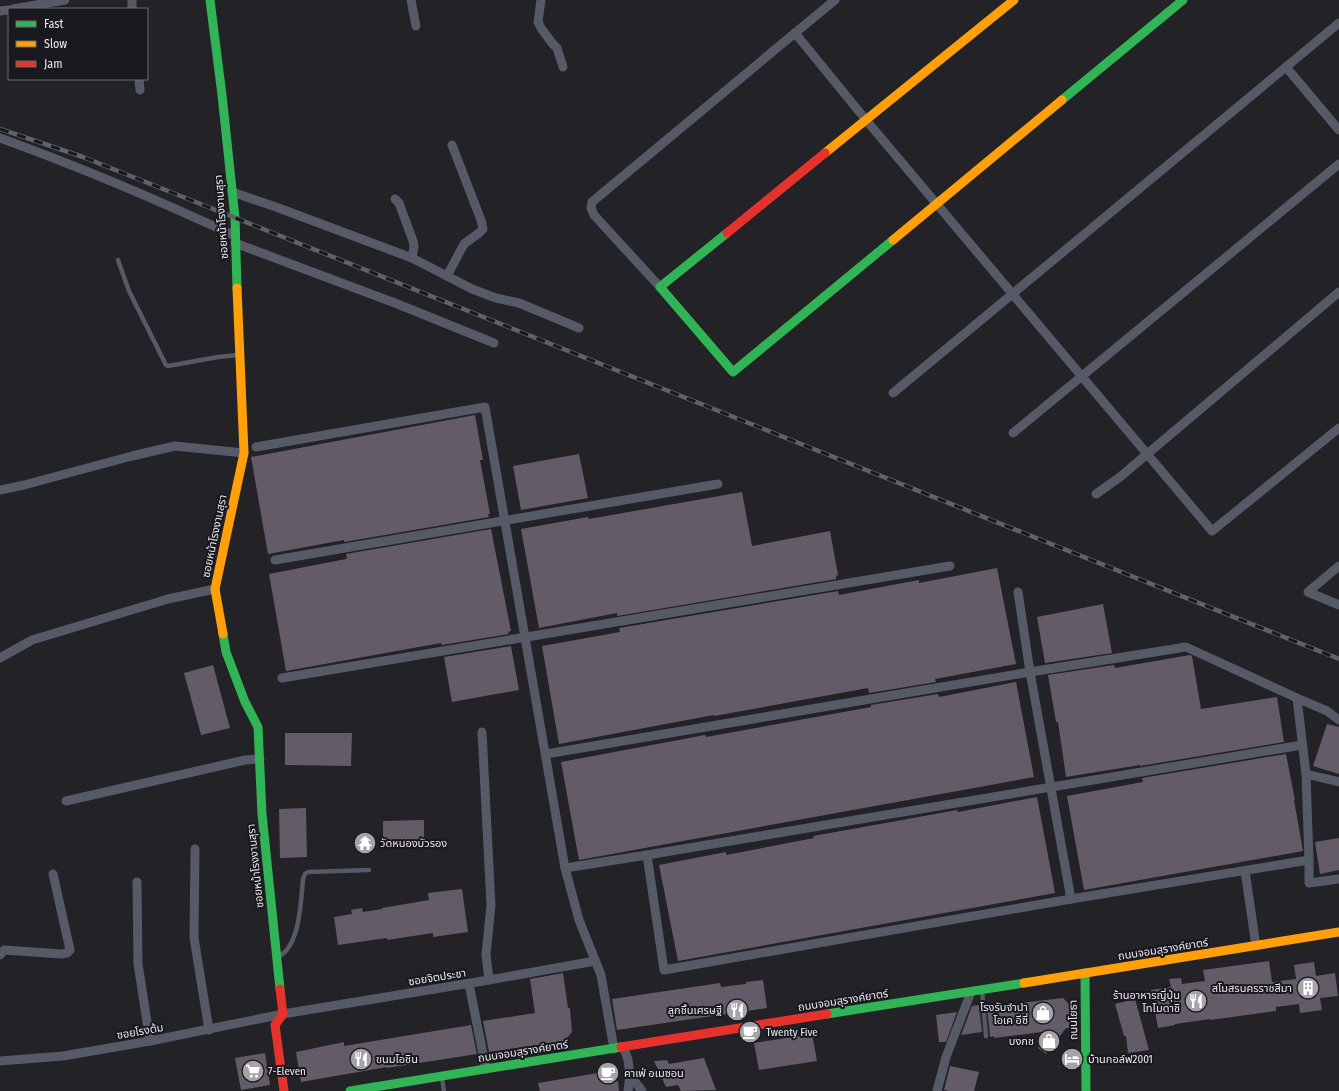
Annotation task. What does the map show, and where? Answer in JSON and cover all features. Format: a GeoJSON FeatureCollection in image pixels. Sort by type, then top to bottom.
{"type":"FeatureCollection","features":[{"type":"Feature","properties":{"kind":"street"},"geometry":{"type":"LineString","coordinates":[[19,8],[65,0]]}},
{"type":"Feature","properties":{"kind":"street","name":"ซอยหน้าโรงงานสุรา"},"geometry":{"type":"LineString","coordinates":[[210,0],[235,218],[244,453],[215,589],[226,652],[245,702],[258,727],[262,814],[283,1014],[275,1025],[284,1091]]}},
{"type":"Feature","properties":{"kind":"street"},"geometry":{"type":"LineString","coordinates":[[411,0],[416,26]]}},
{"type":"Feature","properties":{"kind":"street"},"geometry":{"type":"LineString","coordinates":[[542,0],[538,22],[557,48],[563,67]]}},
{"type":"Feature","properties":{"kind":"street"},"geometry":{"type":"LineString","coordinates":[[834,0],[592,202],[594,215],[660,287],[733,372],[1183,0]]}},
{"type":"Feature","properties":{"kind":"street"},"geometry":{"type":"LineString","coordinates":[[660,287],[1014,0]]}},
{"type":"Feature","properties":{"kind":"street"},"geometry":{"type":"LineString","coordinates":[[893,393],[1339,23]]}},
{"type":"Feature","properties":{"kind":"street"},"geometry":{"type":"LineString","coordinates":[[795,33],[866,120],[1212,531],[1339,428]]}},
{"type":"Feature","properties":{"kind":"street"},"geometry":{"type":"LineString","coordinates":[[1286,68],[1339,130]]}},
{"type":"Feature","properties":{"kind":"street"},"geometry":{"type":"LineString","coordinates":[[139,80],[140,90]]}},
{"type":"Feature","properties":{"kind":"street"},"geometry":{"type":"LineString","coordinates":[[0,138],[61,160],[123,186],[235,239],[494,343]]}},
{"type":"Feature","properties":{"kind":"street"},"geometry":{"type":"LineString","coordinates":[[448,276],[464,244],[480,233],[483,229],[481,220],[452,145]]}},
{"type":"Feature","properties":{"kind":"street"},"geometry":{"type":"LineString","coordinates":[[1013,433],[1226,259],[1339,164]]}},
{"type":"Feature","properties":{"kind":"street"},"geometry":{"type":"LineString","coordinates":[[232,192],[412,258],[472,289],[490,296],[519,303],[579,328]]}},
{"type":"Feature","properties":{"kind":"street"},"geometry":{"type":"LineString","coordinates":[[395,199],[399,203],[413,241],[414,247],[412,258]]}},
{"type":"Feature","properties":{"kind":"street"},"geometry":{"type":"LineString","coordinates":[[1096,494],[1120,477],[1339,292]]}},
{"type":"Feature","properties":{"kind":"street"},"geometry":{"type":"LineString","coordinates":[[256,447],[485,407],[565,868],[579,920],[601,975],[614,1049]]}},
{"type":"Feature","properties":{"kind":"street"},"geometry":{"type":"LineString","coordinates":[[0,490],[175,446],[244,453]]}},
{"type":"Feature","properties":{"kind":"street"},"geometry":{"type":"LineString","coordinates":[[274,560],[504,522],[718,484]]}},
{"type":"Feature","properties":{"kind":"street"},"geometry":{"type":"LineString","coordinates":[[282,678],[950,566]]}},
{"type":"Feature","properties":{"kind":"street"},"geometry":{"type":"LineString","coordinates":[[1339,566],[1308,592],[1339,604]]}},
{"type":"Feature","properties":{"kind":"street"},"geometry":{"type":"LineString","coordinates":[[0,658],[32,640],[168,599],[215,589]]}},
{"type":"Feature","properties":{"kind":"street"},"geometry":{"type":"LineString","coordinates":[[1018,592],[1030,672],[1071,899]]}},
{"type":"Feature","properties":{"kind":"street"},"geometry":{"type":"LineString","coordinates":[[546,754],[1186,647],[1327,711],[1339,720]]}},
{"type":"Feature","properties":{"kind":"street"},"geometry":{"type":"LineString","coordinates":[[1297,698],[1306,774],[1309,883],[1339,879]]}},
{"type":"Feature","properties":{"kind":"street"},"geometry":{"type":"LineString","coordinates":[[482,732],[491,905],[486,956],[489,980]]}},
{"type":"Feature","properties":{"kind":"street"},"geometry":{"type":"LineString","coordinates":[[565,868],[1302,745]]}},
{"type":"Feature","properties":{"kind":"street"},"geometry":{"type":"LineString","coordinates":[[66,801],[245,760],[260,759]]}},
{"type":"Feature","properties":{"kind":"street"},"geometry":{"type":"LineString","coordinates":[[1306,774],[1339,782]]}},
{"type":"Feature","properties":{"kind":"street"},"geometry":{"type":"LineString","coordinates":[[195,849],[194,938],[209,1030]]}},
{"type":"Feature","properties":{"kind":"street"},"geometry":{"type":"LineString","coordinates":[[647,855],[664,970],[1071,899],[1309,860]]}},
{"type":"Feature","properties":{"kind":"street"},"geometry":{"type":"LineString","coordinates":[[1245,871],[1256,946]]}},
{"type":"Feature","properties":{"kind":"street"},"geometry":{"type":"LineString","coordinates":[[0,955],[4,950],[62,954],[67,953],[70,950],[53,874]]}},
{"type":"Feature","properties":{"kind":"street"},"geometry":{"type":"LineString","coordinates":[[138,882],[138,964],[150,1041]]}},
{"type":"Feature","properties":{"kind":"street","name":"ถนนจอมสุรางค์ยาตร์"},"geometry":{"type":"LineString","coordinates":[[350,1091],[1339,932]]}},
{"type":"Feature","properties":{"kind":"street","name":"ซอยจิตประชา"},"geometry":{"type":"LineString","coordinates":[[283,1014],[469,984],[595,961]]}},
{"type":"Feature","properties":{"kind":"street","name":"ถนนโยธา"},"geometry":{"type":"LineString","coordinates":[[1085,973],[1086,1091]]}},
{"type":"Feature","properties":{"kind":"street"},"geometry":{"type":"LineString","coordinates":[[469,984],[486,1069]]}},
{"type":"Feature","properties":{"kind":"street"},"geometry":{"type":"LineString","coordinates":[[937,1091],[946,1057],[971,992]]}},
{"type":"Feature","properties":{"kind":"street","name":"ซอยโรงต้ม"},"geometry":{"type":"LineString","coordinates":[[0,1061],[63,1056],[209,1030],[283,1014]]}},
{"type":"Feature","properties":{"kind":"street"},"geometry":{"type":"LineString","coordinates":[[624,1048],[628,1060],[630,1075],[628,1091]]}},
{"type":"Feature","properties":{"kind":"street"},"geometry":{"type":"LineString","coordinates":[[630,1075],[642,1091]]}},
{"type":"Feature","properties":{"kind":"lane"},"geometry":{"type":"LineString","coordinates":[[118,260],[129,291],[166,365],[168,366],[218,357],[241,355]]}},
{"type":"Feature","properties":{"kind":"lane"},"geometry":{"type":"LineString","coordinates":[[276,957],[283,954],[289,948],[296,934],[305,874],[308,872],[369,870]]}},
{"type":"Feature","properties":{"kind":"lane"},"geometry":{"type":"LineString","coordinates":[[982,990],[986,1036]]}},
{"type":"Feature","properties":{"kind":"lane"},"geometry":{"type":"LineString","coordinates":[[442,1076],[444,1091]]}},
{"type":"Feature","properties":{"kind":"building"},"geometry":{"type":"Polygon","coordinates":[[[475,415],[483,460],[480,460],[490,514],[488,514],[489,517],[344,542],[344,540],[268,554],[251,457],[475,415]]]}},
{"type":"Feature","properties":{"kind":"building"},"geometry":{"type":"Polygon","coordinates":[[[579,454],[588,498],[521,510],[513,466],[579,454]]]}},
{"type":"Feature","properties":{"kind":"building"},"geometry":{"type":"Polygon","coordinates":[[[742,492],[752,546],[830,531],[838,575],[836,576],[836,579],[617,616],[617,613],[539,628],[521,529],[588,517],[589,519],[742,492]]]}},
{"type":"Feature","properties":{"kind":"building"},"geometry":{"type":"Polygon","coordinates":[[[491,529],[511,631],[508,632],[509,634],[442,645],[441,643],[286,671],[269,574],[347,559],[346,554],[491,529]]]}},
{"type":"Feature","properties":{"kind":"building"},"geometry":{"type":"Polygon","coordinates":[[[997,568],[1016,664],[935,679],[936,682],[869,693],[868,688],[559,744],[542,646],[620,632],[619,628],[838,591],[839,595],[919,580],[919,583],[997,568]]]}},
{"type":"Feature","properties":{"kind":"building"},"geometry":{"type":"Polygon","coordinates":[[[1103,604],[1112,653],[1045,663],[1037,617],[1103,604]]]}},
{"type":"Feature","properties":{"kind":"building"},"geometry":{"type":"Polygon","coordinates":[[[511,646],[519,690],[452,702],[444,657],[511,646]]]}},
{"type":"Feature","properties":{"kind":"building"},"geometry":{"type":"Polygon","coordinates":[[[1190,655],[1192,656],[1201,709],[1277,697],[1284,742],[1066,777],[1058,722],[1056,722],[1048,675],[1114,665],[1115,668],[1190,655]]]}},
{"type":"Feature","properties":{"kind":"building"},"geometry":{"type":"Polygon","coordinates":[[[213,665],[230,728],[201,735],[184,673],[213,665]]]}},
{"type":"Feature","properties":{"kind":"building"},"geometry":{"type":"Polygon","coordinates":[[[1016,682],[1034,777],[579,860],[561,762],[705,735],[706,737],[871,707],[871,705],[938,694],[939,697],[1016,682]]]}},
{"type":"Feature","properties":{"kind":"building"},"geometry":{"type":"Polygon","coordinates":[[[1327,724],[1339,727],[1339,774],[1313,766],[1327,724]]]}},
{"type":"Feature","properties":{"kind":"building"},"geometry":{"type":"Polygon","coordinates":[[[285,733],[352,733],[351,766],[285,765],[285,733]]]}},
{"type":"Feature","properties":{"kind":"building"},"geometry":{"type":"Polygon","coordinates":[[[1286,754],[1303,851],[1084,890],[1067,796],[1143,782],[1142,778],[1286,754]]]}},
{"type":"Feature","properties":{"kind":"building"},"geometry":{"type":"Polygon","coordinates":[[[1037,797],[1055,893],[678,961],[659,865],[726,852],[726,855],[814,838],[813,836],[957,810],[958,812],[1037,797]]]}},
{"type":"Feature","properties":{"kind":"building"},"geometry":{"type":"Polygon","coordinates":[[[306,808],[307,857],[280,858],[279,809],[306,808]]]}},
{"type":"Feature","properties":{"kind":"building"},"geometry":{"type":"Polygon","coordinates":[[[424,820],[424,840],[383,840],[383,821],[424,820]]]}},
{"type":"Feature","properties":{"kind":"building"},"geometry":{"type":"Polygon","coordinates":[[[1339,838],[1339,870],[1320,874],[1315,842],[1339,838]]]}},
{"type":"Feature","properties":{"kind":"building"},"geometry":{"type":"Polygon","coordinates":[[[462,889],[468,932],[433,937],[433,933],[338,945],[334,917],[352,914],[351,910],[362,908],[363,912],[429,900],[428,893],[462,889]]]}},
{"type":"Feature","properties":{"kind":"building"},"geometry":{"type":"Polygon","coordinates":[[[1269,961],[1272,982],[1296,979],[1294,965],[1314,962],[1316,976],[1335,973],[1338,996],[1320,998],[1322,1010],[1300,1013],[1299,1004],[1276,1007],[1276,1011],[1175,1024],[1158,1028],[1151,990],[1171,987],[1169,979],[1181,978],[1182,984],[1205,981],[1203,970],[1269,961]]]}},
{"type":"Feature","properties":{"kind":"building"},"geometry":{"type":"Polygon","coordinates":[[[563,973],[568,1008],[570,1008],[572,1032],[564,1041],[489,1052],[483,1021],[535,1013],[530,979],[563,973]]]}},
{"type":"Feature","properties":{"kind":"building"},"geometry":{"type":"Polygon","coordinates":[[[763,980],[767,1008],[617,1030],[612,999],[720,983],[721,987],[763,980]]]}},
{"type":"Feature","properties":{"kind":"building"},"geometry":{"type":"Polygon","coordinates":[[[1063,998],[1070,1005],[1070,1028],[1066,1028],[1046,1054],[1038,1048],[1050,1031],[994,1038],[994,1036],[990,1037],[987,1007],[1063,998]]]}},
{"type":"Feature","properties":{"kind":"building"},"geometry":{"type":"Polygon","coordinates":[[[1135,999],[1149,1050],[1128,1053],[1126,1036],[1124,1036],[1115,1004],[1135,999]]]}},
{"type":"Feature","properties":{"kind":"building"},"geometry":{"type":"Polygon","coordinates":[[[979,1005],[982,1032],[961,1035],[972,1006],[979,1005]]]}},
{"type":"Feature","properties":{"kind":"building"},"geometry":{"type":"Polygon","coordinates":[[[957,1012],[946,1042],[939,1042],[936,1015],[957,1012]]]}},
{"type":"Feature","properties":{"kind":"building"},"geometry":{"type":"Polygon","coordinates":[[[471,1025],[477,1054],[387,1067],[301,1082],[296,1052],[344,1042],[344,1046],[471,1025]]]}},
{"type":"Feature","properties":{"kind":"building"},"geometry":{"type":"Polygon","coordinates":[[[812,1034],[817,1061],[759,1070],[754,1043],[812,1034]]]}},
{"type":"Feature","properties":{"kind":"building","name":"7-Eleven"},"geometry":{"type":"Polygon","coordinates":[[[265,1053],[270,1085],[241,1090],[235,1058],[265,1053]]]}},
{"type":"Feature","properties":{"kind":"building"},"geometry":{"type":"Polygon","coordinates":[[[704,1058],[716,1090],[681,1091],[678,1085],[666,1087],[654,1061],[667,1060],[669,1064],[704,1058]]]}},
{"type":"Feature","properties":{"kind":"building"},"geometry":{"type":"Polygon","coordinates":[[[950,1066],[979,1072],[974,1091],[944,1090],[950,1066]]]}},
{"type":"Feature","properties":{"kind":"building"},"geometry":{"type":"Polygon","coordinates":[[[604,1072],[605,1082],[618,1081],[619,1091],[540,1091],[538,1083],[604,1072]]]}},
{"type":"Feature","properties":{"kind":"railway"},"geometry":{"type":"LineString","coordinates":[[0,129],[83,157],[1339,659]]}},
{"type":"Feature","properties":{"kind":"traffic: fast"},"geometry":{"type":"LineString","coordinates":[[210,0],[235,218],[237,288]]}},
{"type":"Feature","properties":{"kind":"traffic: fast"},"geometry":{"type":"LineString","coordinates":[[1062,100],[1183,0]]}},
{"type":"Feature","properties":{"kind":"traffic: fast"},"geometry":{"type":"LineString","coordinates":[[727,233],[660,287],[733,372],[893,240]]}},
{"type":"Feature","properties":{"kind":"traffic: fast"},"geometry":{"type":"LineString","coordinates":[[223,634],[226,652],[245,702],[258,727],[262,814],[280,989]]}},
{"type":"Feature","properties":{"kind":"traffic: fast"},"geometry":{"type":"LineString","coordinates":[[1085,973],[1086,1091]]}},
{"type":"Feature","properties":{"kind":"traffic: fast"},"geometry":{"type":"LineString","coordinates":[[827,1014],[1024,983]]}},
{"type":"Feature","properties":{"kind":"traffic: fast"},"geometry":{"type":"LineString","coordinates":[[350,1091],[621,1047]]}},
{"type":"Feature","properties":{"kind":"traffic: slow"},"geometry":{"type":"LineString","coordinates":[[825,153],[1014,0]]}},
{"type":"Feature","properties":{"kind":"traffic: slow"},"geometry":{"type":"LineString","coordinates":[[893,240],[1062,100]]}},
{"type":"Feature","properties":{"kind":"traffic: slow"},"geometry":{"type":"LineString","coordinates":[[223,634],[215,589],[244,453],[237,288]]}},
{"type":"Feature","properties":{"kind":"traffic: slow"},"geometry":{"type":"LineString","coordinates":[[1024,983],[1339,932]]}},
{"type":"Feature","properties":{"kind":"traffic: jam"},"geometry":{"type":"LineString","coordinates":[[727,233],[825,153]]}},
{"type":"Feature","properties":{"kind":"traffic: jam"},"geometry":{"type":"LineString","coordinates":[[280,989],[283,1014],[275,1025],[284,1091]]}},
{"type":"Feature","properties":{"kind":"traffic: jam"},"geometry":{"type":"LineString","coordinates":[[621,1047],[827,1014]]}},
{"type":"Feature","properties":{"kind":"place","name":"วัดหนองบัวรอง"},"geometry":{"type":"Point","coordinates":[365,843]}},
{"type":"Feature","properties":{"kind":"place","name":"สโมสรนครราชสีมา"},"geometry":{"type":"Point","coordinates":[1308,988]}},
{"type":"Feature","properties":{"kind":"place","name":"ร้านอาหารญี่ปุ่น โทโมดาชิ"},"geometry":{"type":"Point","coordinates":[1196,1001]}},
{"type":"Feature","properties":{"kind":"place","name":"ลูกชิ้นเศรษฐี"},"geometry":{"type":"Point","coordinates":[737,1010]}},
{"type":"Feature","properties":{"kind":"place","name":"โรงรับจำนำ โอเค อีซี่"},"geometry":{"type":"Point","coordinates":[1043,1013]}},
{"type":"Feature","properties":{"kind":"place","name":"Twenty Five"},"geometry":{"type":"Point","coordinates":[750,1032]}},
{"type":"Feature","properties":{"kind":"place","name":"บงกช"},"geometry":{"type":"Point","coordinates":[1049,1041]}},
{"type":"Feature","properties":{"kind":"place","name":"ขนมโอชิน"},"geometry":{"type":"Point","coordinates":[361,1059]}},
{"type":"Feature","properties":{"kind":"place","name":"บ้านกอล์ฟ2001"},"geometry":{"type":"Point","coordinates":[1072,1059]}},
{"type":"Feature","properties":{"kind":"place","name":"7-Eleven"},"geometry":{"type":"Point","coordinates":[253,1071]}},
{"type":"Feature","properties":{"kind":"place","name":"คาเฟ่ อเมซอน"},"geometry":{"type":"Point","coordinates":[608,1073]}}]}
